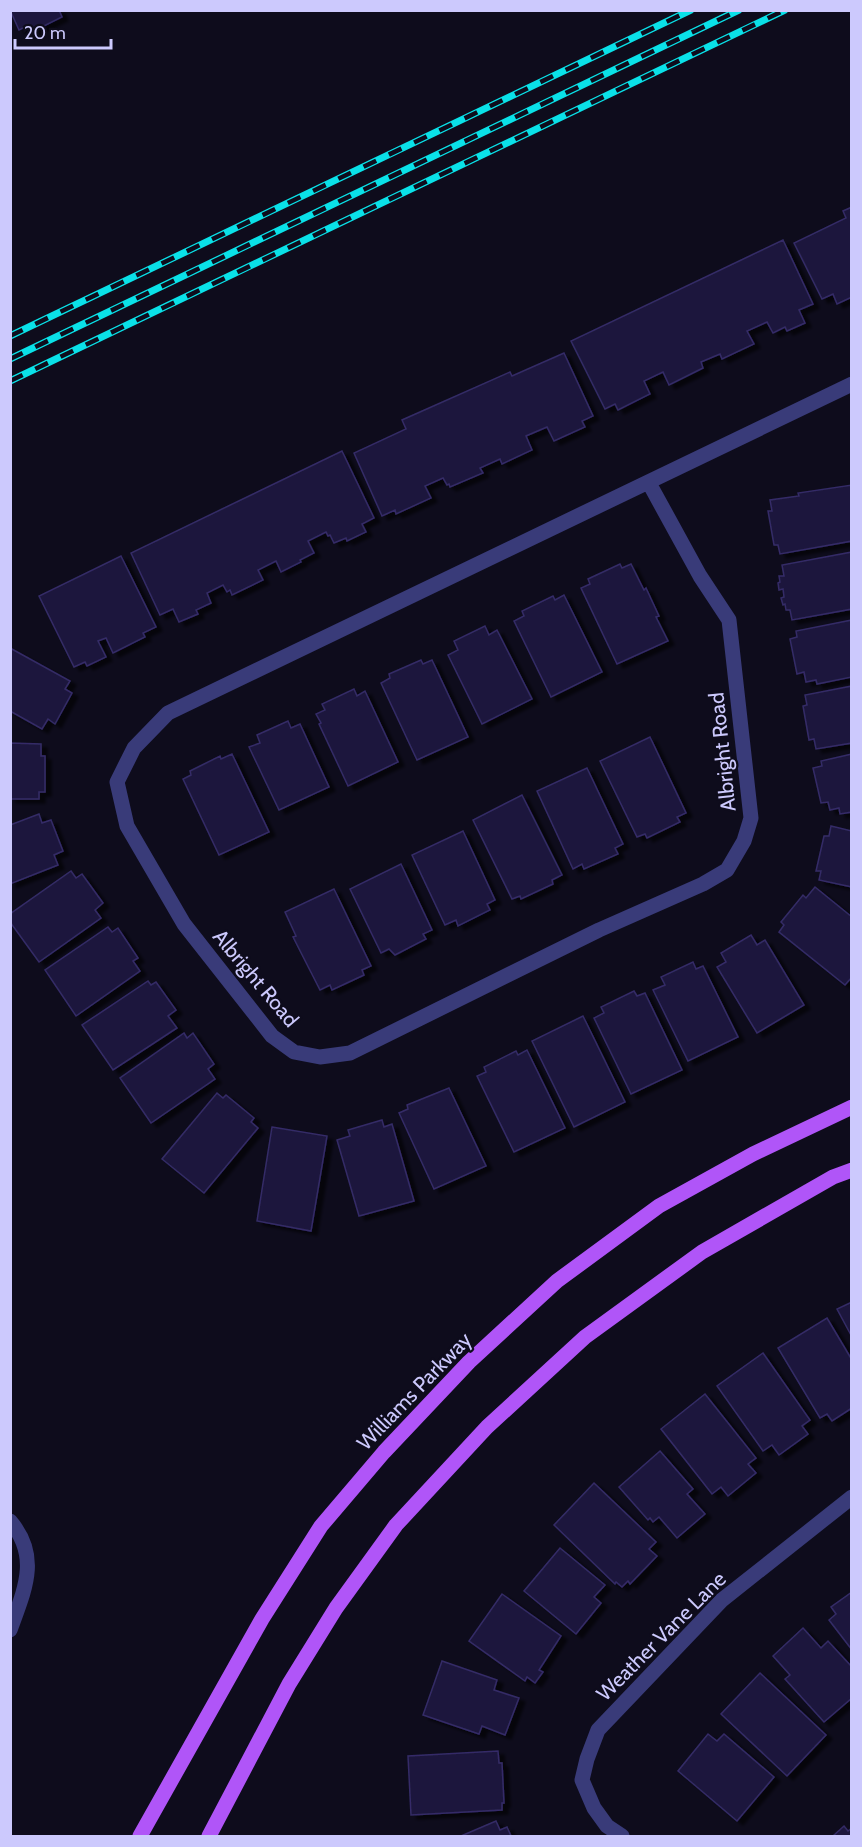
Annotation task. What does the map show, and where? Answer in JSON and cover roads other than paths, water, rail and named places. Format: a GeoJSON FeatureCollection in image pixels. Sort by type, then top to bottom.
{"type":"FeatureCollection","features":[{"type":"Feature","properties":{"kind":"main road","name":"Williams Parkway"},"geometry":{"type":"LineString","coordinates":[[140,1836],[262,1619],[321,1526],[384,1452],[469,1362],[557,1281],[659,1206],[753,1154],[852,1107]]}},
{"type":"Feature","properties":{"kind":"main road"},"geometry":{"type":"LineString","coordinates":[[209,1836],[289,1684],[336,1608],[396,1526],[487,1427],[585,1337],[702,1252],[833,1177],[852,1170]]}},
{"type":"Feature","properties":{"kind":"street","name":"Albright Road"},"geometry":{"type":"LineString","coordinates":[[649,483],[700,576],[729,620],[751,818],[744,841],[727,870],[703,884],[599,930],[350,1053],[320,1057],[294,1052],[272,1036],[184,924],[127,826],[117,782],[134,748],[168,713],[852,384]]}},
{"type":"Feature","properties":{"kind":"street","name":"Weather Vane Lane"},"geometry":{"type":"LineString","coordinates":[[622,1836],[607,1826],[594,1808],[582,1780],[598,1730],[722,1600],[852,1497]]}},
{"type":"Feature","properties":{"kind":"street"},"geometry":{"type":"LineString","coordinates":[[10,1521],[25,1544],[28,1566],[24,1591],[10,1630]]}},
{"type":"Feature","properties":{"kind":"railway"},"geometry":{"type":"LineString","coordinates":[[10,336],[691,10]]}},
{"type":"Feature","properties":{"kind":"railway"},"geometry":{"type":"LineString","coordinates":[[10,359],[739,10]]}},
{"type":"Feature","properties":{"kind":"railway"},"geometry":{"type":"LineString","coordinates":[[10,381],[785,10]]}}]}
